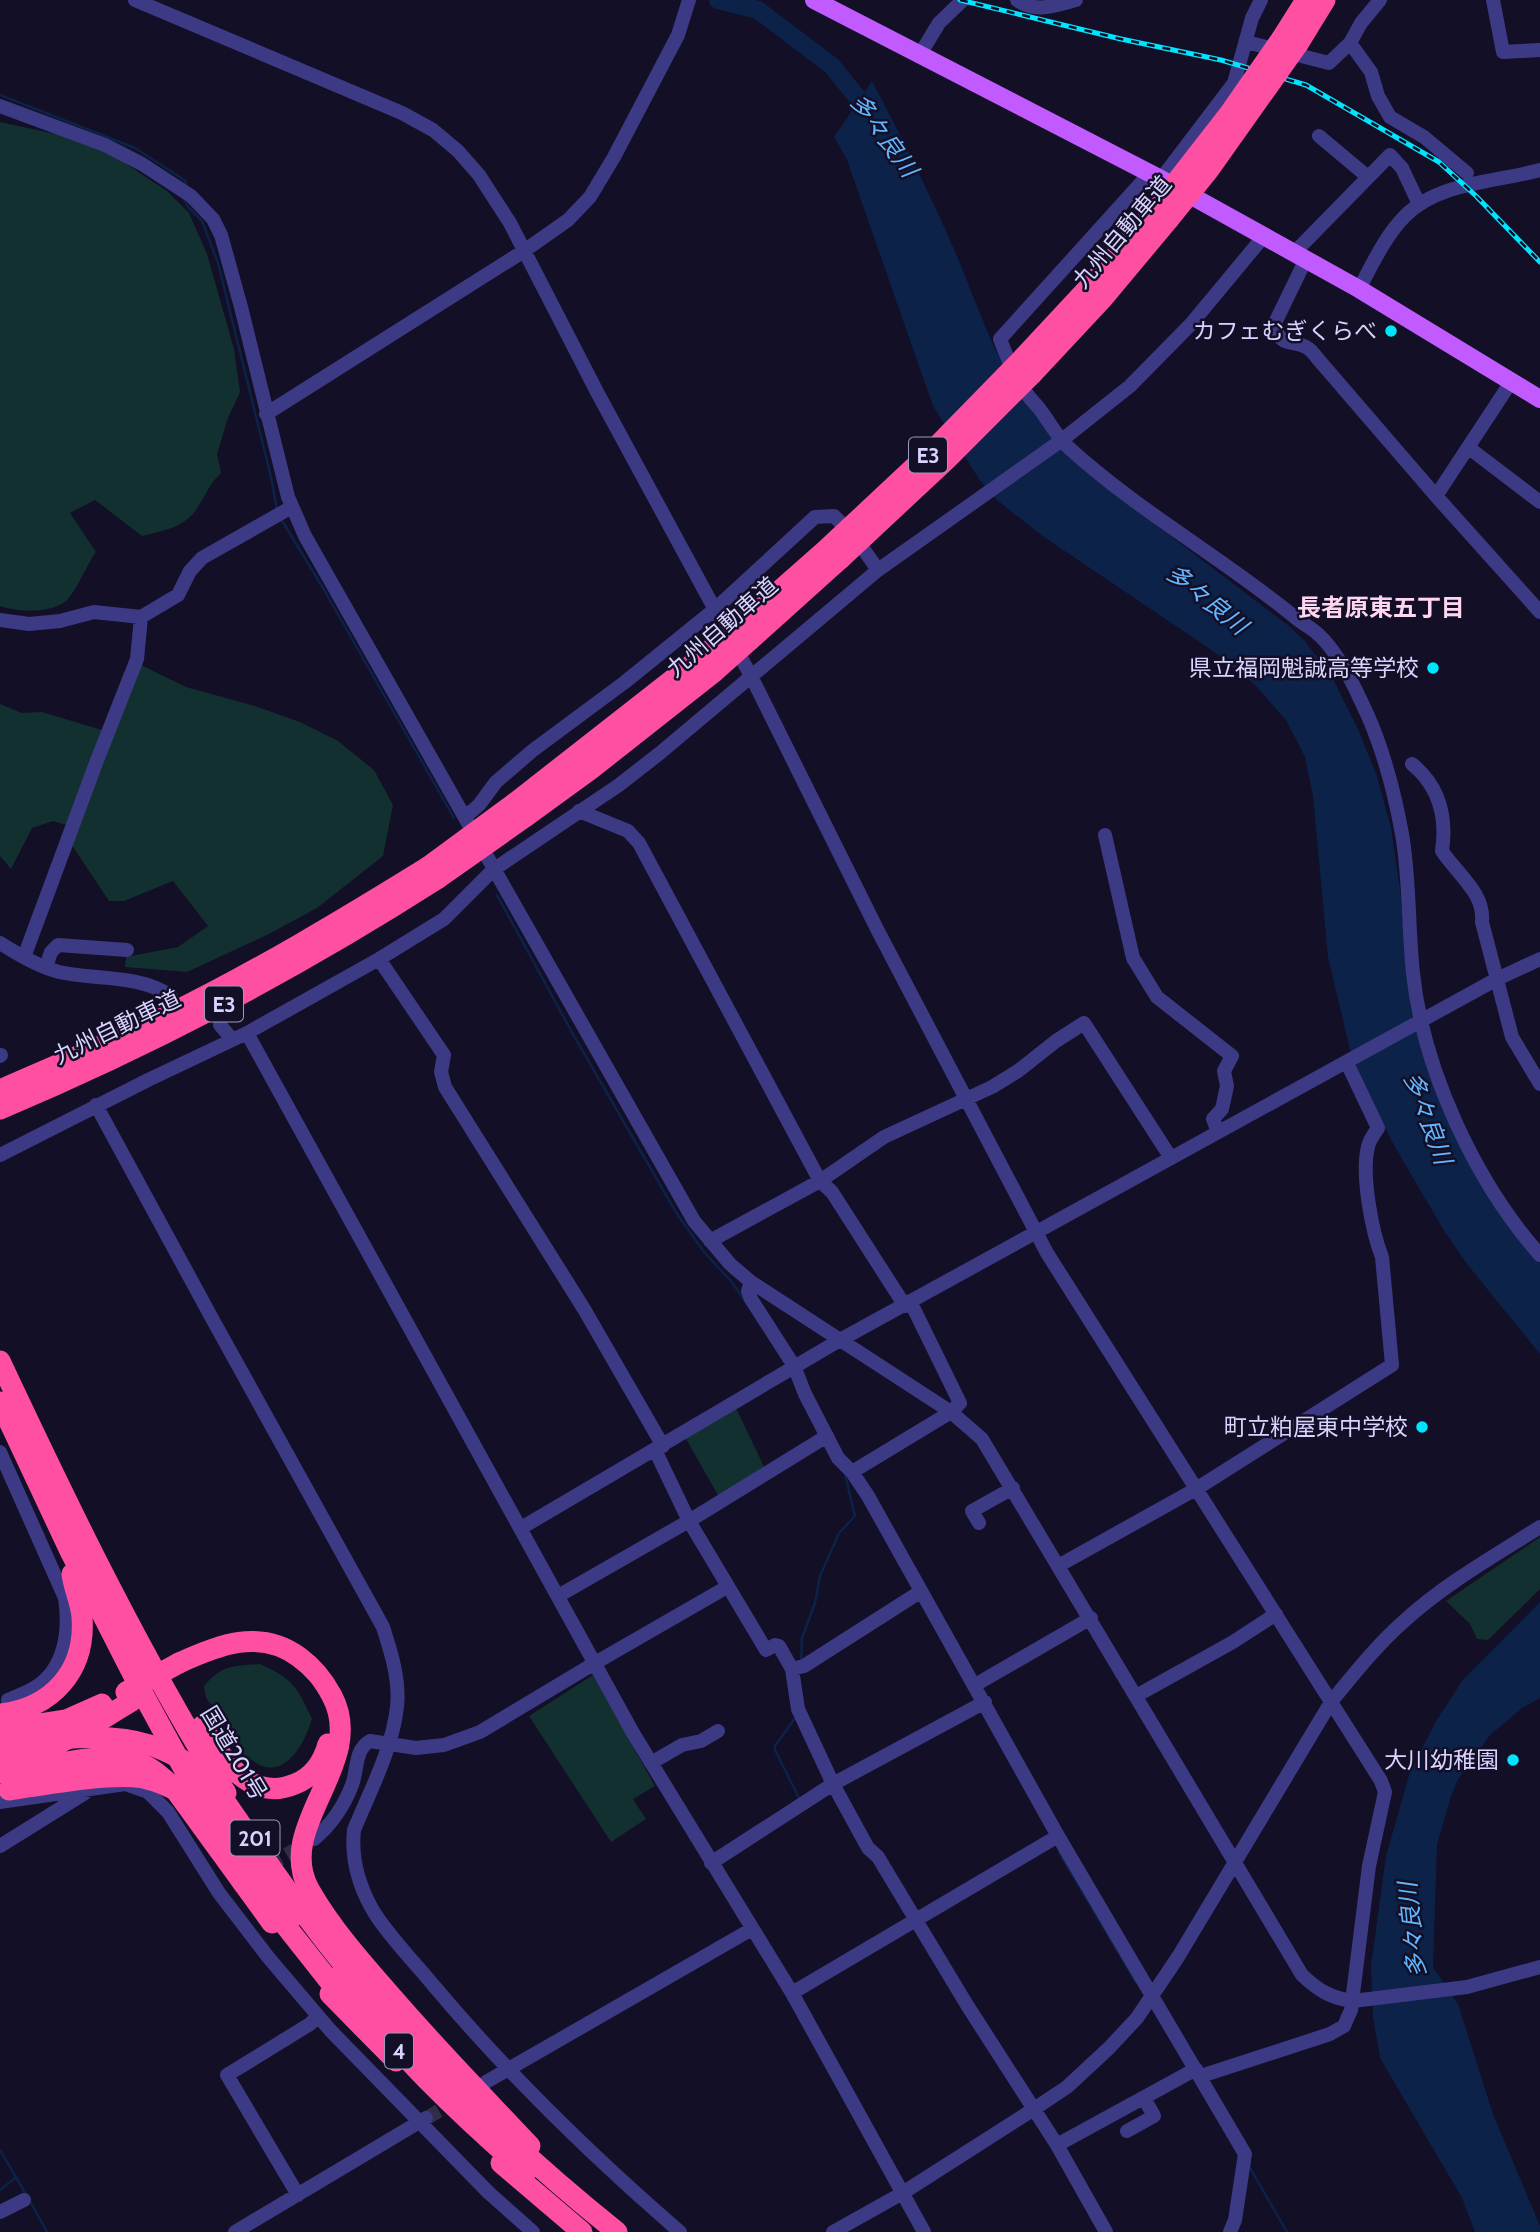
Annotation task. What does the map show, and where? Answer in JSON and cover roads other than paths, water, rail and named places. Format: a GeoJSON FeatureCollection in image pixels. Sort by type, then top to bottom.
{"type":"FeatureCollection","features":[{"type":"Feature","properties":{"kind":"highway","name":"九州自動車道"},"geometry":{"type":"LineString","coordinates":[[1290,41],[1306,0]]}},
{"type":"Feature","properties":{"kind":"highway","name":"九州自動車道"},"geometry":{"type":"LineString","coordinates":[[0,1111],[176,1029],[373,920],[709,664],[835,553],[937,446],[1028,366],[1091,285],[1163,213],[1215,132],[1325,0]]}},
{"type":"Feature","properties":{"kind":"highway","name":"九州自動車道"},"geometry":{"type":"LineString","coordinates":[[0,1090],[206,995],[432,873]]}},
{"type":"Feature","properties":{"kind":"highway","name":"国道201号"},"geometry":{"type":"LineString","coordinates":[[0,1361],[133,1631],[201,1752],[268,1857],[346,1962],[437,2063],[530,2155],[622,2232]]}},
{"type":"Feature","properties":{"kind":"highway","name":"201"},"geometry":{"type":"LineString","coordinates":[[0,1402],[70,1551],[143,1694],[215,1826],[279,1919],[333,1988],[410,2075],[464,2130],[582,2232]]}},
{"type":"Feature","properties":{"kind":"highway"},"geometry":{"type":"LineString","coordinates":[[78,1524],[115,1579],[213,1745],[232,1770],[247,1782],[267,1789],[284,1789],[303,1781],[324,1759],[330,1740],[329,1719],[322,1698],[311,1679],[294,1666],[275,1656],[254,1652],[235,1653],[181,1668]]}},
{"type":"Feature","properties":{"kind":"highway"},"geometry":{"type":"LineString","coordinates":[[4,1710],[18,1712],[41,1702],[58,1689],[73,1669],[81,1645],[82,1615],[73,1581],[70,1551]]}},
{"type":"Feature","properties":{"kind":"highway"},"geometry":{"type":"LineString","coordinates":[[1,1745],[28,1754],[51,1746],[129,1696],[230,1642],[250,1640],[291,1651],[321,1676],[335,1703],[340,1722],[339,1750],[305,1830],[302,1864],[307,1886],[370,1972],[531,2148],[530,2155]]}},
{"type":"Feature","properties":{"kind":"highway"},"geometry":{"type":"LineString","coordinates":[[1,1745],[129,1696]]}},
{"type":"Feature","properties":{"kind":"highway"},"geometry":{"type":"LineString","coordinates":[[1,1745],[97,1737],[120,1738],[158,1747],[180,1757],[213,1784],[242,1839],[356,1979],[431,2062],[551,2178],[617,2232]]}},
{"type":"Feature","properties":{"kind":"highway"},"geometry":{"type":"LineString","coordinates":[[2,1789],[107,1757],[134,1761],[157,1772],[174,1788],[253,1899],[321,1986],[410,2075]]}},
{"type":"Feature","properties":{"kind":"highway"},"geometry":{"type":"LineString","coordinates":[[2,1789],[118,1777],[144,1778],[169,1787],[196,1802],[242,1839]]}},
{"type":"Feature","properties":{"kind":"highway","name":"4"},"geometry":{"type":"LineString","coordinates":[[242,1839],[275,1898],[383,2034],[457,2112],[596,2232]]}},
{"type":"Feature","properties":{"kind":"main road"},"geometry":{"type":"LineString","coordinates":[[814,0],[1155,176],[1359,289],[1540,399]]}},
{"type":"Feature","properties":{"kind":"street"},"geometry":{"type":"LineString","coordinates":[[135,0],[402,113],[433,130],[458,151],[479,175],[510,223],[752,678],[878,931],[1036,1232],[1381,1781],[1385,1792],[1360,1921],[1357,2000],[1344,2026],[1339,2030],[1199,2072],[1057,2145]]}},
{"type":"Feature","properties":{"kind":"street"},"geometry":{"type":"LineString","coordinates":[[266,414],[524,251],[568,220],[590,197],[621,145],[678,35],[689,0]]}},
{"type":"Feature","properties":{"kind":"street"},"geometry":{"type":"LineString","coordinates":[[919,56],[939,23],[963,0]]}},
{"type":"Feature","properties":{"kind":"street"},"geometry":{"type":"LineString","coordinates":[[1017,0],[1040,8],[1076,0]]}},
{"type":"Feature","properties":{"kind":"street"},"geometry":{"type":"LineString","coordinates":[[1261,0],[1252,18],[1234,83],[1155,176],[1114,214],[1000,339],[1008,361],[1027,394],[1060,441],[1130,496],[1274,598],[1320,635],[1336,658],[1361,701],[1381,753],[1402,835],[1413,974],[1420,1021],[1431,1061],[1457,1125],[1501,1203],[1540,1255]]}},
{"type":"Feature","properties":{"kind":"street"},"geometry":{"type":"LineString","coordinates":[[1246,42],[1329,63],[1350,43],[1361,23],[1380,0]]}},
{"type":"Feature","properties":{"kind":"street"},"geometry":{"type":"LineString","coordinates":[[1493,0],[1503,52],[1540,50]]}},
{"type":"Feature","properties":{"kind":"street"},"geometry":{"type":"LineString","coordinates":[[1350,43],[1371,72],[1378,96],[1390,117],[1424,137],[1467,173]]}},
{"type":"Feature","properties":{"kind":"street"},"geometry":{"type":"LineString","coordinates":[[0,106],[105,145],[142,164],[201,205],[213,219],[221,235],[241,307],[266,414],[292,507],[319,562],[466,816],[493,870],[688,1212],[730,1264],[751,1282],[951,1412],[982,1439],[1302,1975],[1321,1992],[1336,1999],[1357,2000],[1467,1987],[1540,1967]]}},
{"type":"Feature","properties":{"kind":"street"},"geometry":{"type":"LineString","coordinates":[[1319,136],[1368,177]]}},
{"type":"Feature","properties":{"kind":"street"},"geometry":{"type":"LineString","coordinates":[[1419,204],[1402,168],[1390,155],[1300,256],[1274,325],[1277,334],[1287,344],[1307,347],[1540,612]]}},
{"type":"Feature","properties":{"kind":"street"},"geometry":{"type":"LineString","coordinates":[[1359,289],[1389,236],[1419,204],[1484,181],[1540,170]]}},
{"type":"Feature","properties":{"kind":"street"},"geometry":{"type":"LineString","coordinates":[[0,1155],[96,1105],[247,1033],[444,919],[493,870],[618,785],[752,678],[878,570],[1060,441],[1130,386],[1163,354],[1223,287],[1264,236]]}},
{"type":"Feature","properties":{"kind":"street"},"geometry":{"type":"LineString","coordinates":[[1436,496],[1511,382]]}},
{"type":"Feature","properties":{"kind":"street"},"geometry":{"type":"LineString","coordinates":[[1469,448],[1540,502]]}},
{"type":"Feature","properties":{"kind":"street"},"geometry":{"type":"LineString","coordinates":[[0,620],[29,624],[60,621],[94,612],[141,617],[178,595],[190,571],[202,558],[292,507]]}},
{"type":"Feature","properties":{"kind":"street"},"geometry":{"type":"LineString","coordinates":[[466,816],[479,805],[496,782],[532,751],[625,682],[714,610],[815,517],[834,516],[855,537],[878,570]]}},
{"type":"Feature","properties":{"kind":"street"},"geometry":{"type":"LineString","coordinates":[[24,957],[137,659],[141,617]]}},
{"type":"Feature","properties":{"kind":"street"},"geometry":{"type":"LineString","coordinates":[[1412,764],[1426,775],[1439,802],[1444,819],[1442,852],[1479,898],[1483,911],[1482,922],[1512,1037],[1540,1084]]}},
{"type":"Feature","properties":{"kind":"street"},"geometry":{"type":"LineString","coordinates":[[579,810],[628,831],[639,843],[820,1181],[832,1192],[908,1303],[960,1403],[951,1412],[852,1472]]}},
{"type":"Feature","properties":{"kind":"street"},"geometry":{"type":"LineString","coordinates":[[1105,835],[1133,958],[1157,997],[1231,1056],[1224,1071],[1227,1086],[1222,1109],[1213,1119],[1218,1132]]}},
{"type":"Feature","properties":{"kind":"street"},"geometry":{"type":"LineString","coordinates":[[1,945],[57,972],[121,980],[163,991],[171,996]]}},
{"type":"Feature","properties":{"kind":"street"},"geometry":{"type":"LineString","coordinates":[[46,967],[51,952],[58,946],[127,950]]}},
{"type":"Feature","properties":{"kind":"street"},"geometry":{"type":"LineString","coordinates":[[379,959],[444,1055],[441,1072],[445,1087],[584,1309],[659,1448],[688,1521],[766,1650],[775,1645],[779,1646],[792,1669],[798,1709],[833,1784],[868,1848],[878,1857],[917,1919],[967,2005],[1057,2145],[1106,2232]]}},
{"type":"Feature","properties":{"kind":"street"},"geometry":{"type":"LineString","coordinates":[[521,1528],[840,1340],[1497,979],[1540,959]]}},
{"type":"Feature","properties":{"kind":"street"},"geometry":{"type":"LineString","coordinates":[[710,1241],[820,1181],[884,1137],[992,1087],[1084,1023],[1171,1158]]}},
{"type":"Feature","properties":{"kind":"street"},"geometry":{"type":"LineString","coordinates":[[220,1025],[232,1039]]}},
{"type":"Feature","properties":{"kind":"street"},"geometry":{"type":"LineString","coordinates":[[247,1033],[650,1763],[792,1993],[924,2232]]}},
{"type":"Feature","properties":{"kind":"street"},"geometry":{"type":"LineString","coordinates":[[1059,1566],[1196,1489],[1392,1365],[1382,1257],[1371,1212],[1366,1164],[1368,1146],[1378,1128],[1347,1063]]}},
{"type":"Feature","properties":{"kind":"street"},"geometry":{"type":"LineString","coordinates":[[96,1105],[383,1627],[395,1666],[398,1705],[389,1745],[354,1830],[352,1845],[360,1884],[372,1910],[441,1994],[509,2070],[629,2188],[680,2232]]}},
{"type":"Feature","properties":{"kind":"street"},"geometry":{"type":"LineString","coordinates":[[751,1282],[748,1291],[751,1299],[794,1366],[838,1458],[852,1472],[985,1702],[1058,1836],[1245,2154],[1230,2232]]}},
{"type":"Feature","properties":{"kind":"street"},"geometry":{"type":"LineString","coordinates":[[558,1596],[827,1436]]}},
{"type":"Feature","properties":{"kind":"street"},"geometry":{"type":"LineString","coordinates":[[0,1452],[65,1598],[68,1618],[66,1640],[57,1664],[35,1688],[8,1700],[4,1710]]}},
{"type":"Feature","properties":{"kind":"street"},"geometry":{"type":"LineString","coordinates":[[979,1523],[972,1511],[1013,1488]]}},
{"type":"Feature","properties":{"kind":"street"},"geometry":{"type":"LineString","coordinates":[[833,2232],[901,2194],[1067,2087],[1090,2068],[1137,2018],[1153,1996],[1331,1702],[1372,1652],[1417,1609],[1540,1527]]}},
{"type":"Feature","properties":{"kind":"street"},"geometry":{"type":"LineString","coordinates":[[314,1839],[329,1827],[352,1785],[360,1751],[365,1744],[370,1741],[416,1748],[444,1745],[480,1732],[595,1662],[727,1587]]}},
{"type":"Feature","properties":{"kind":"street"},"geometry":{"type":"LineString","coordinates":[[792,1669],[804,1667],[920,1592]]}},
{"type":"Feature","properties":{"kind":"street"},"geometry":{"type":"LineString","coordinates":[[1136,1696],[1233,1642],[1276,1614]]}},
{"type":"Feature","properties":{"kind":"street"},"geometry":{"type":"LineString","coordinates":[[975,1685],[1091,1619]]}},
{"type":"Feature","properties":{"kind":"street"},"geometry":{"type":"LineString","coordinates":[[711,1863],[833,1784],[985,1702]]}},
{"type":"Feature","properties":{"kind":"street"},"geometry":{"type":"LineString","coordinates":[[650,1763],[682,1745],[701,1741],[718,1731]]}},
{"type":"Feature","properties":{"kind":"street"},"geometry":{"type":"LineString","coordinates":[[29,1778],[35,1798]]}},
{"type":"Feature","properties":{"kind":"street"},"geometry":{"type":"LineString","coordinates":[[2,1789],[35,1798],[125,1784],[149,1791],[168,1812],[225,1890],[268,1957],[318,2016],[423,2120],[488,2192],[533,2232]]}},
{"type":"Feature","properties":{"kind":"street"},"geometry":{"type":"LineString","coordinates":[[0,1846],[93,1788]]}},
{"type":"Feature","properties":{"kind":"street"},"geometry":{"type":"LineString","coordinates":[[792,1993],[1058,1836]]}},
{"type":"Feature","properties":{"kind":"street"},"geometry":{"type":"LineString","coordinates":[[486,2082],[752,1929]]}},
{"type":"Feature","properties":{"kind":"street"},"geometry":{"type":"LineString","coordinates":[[298,2195],[227,2075],[310,2024],[318,2016]]}},
{"type":"Feature","properties":{"kind":"street"},"geometry":{"type":"LineString","coordinates":[[1127,2131],[1153,2116],[1144,2098]]}},
{"type":"Feature","properties":{"kind":"street"},"geometry":{"type":"LineString","coordinates":[[235,2232],[423,2120]]}},
{"type":"Feature","properties":{"kind":"street"},"geometry":{"type":"LineString","coordinates":[[0,2212],[24,2200]]}},
{"type":"Feature","properties":{"kind":"water"},"geometry":{"type":"Polygon","coordinates":[[[872,81],[935,206],[999,357],[1038,417],[1085,471],[1289,626],[1305,641],[1333,679],[1358,729],[1377,776],[1391,828],[1400,889],[1411,1009],[1434,1085],[1540,1260],[1540,1354],[1467,1264],[1445,1232],[1396,1149],[1364,1086],[1350,1050],[1328,957],[1313,796],[1305,757],[1286,720],[1253,683],[1213,651],[1041,535],[997,500],[979,479],[933,406],[847,160],[834,137],[872,81]]]}},
{"type":"Feature","properties":{"kind":"water"},"geometry":{"type":"Polygon","coordinates":[[[1540,1602],[1540,1698],[1522,1708],[1490,1735],[1458,1779],[1437,1845],[1433,1967],[1458,2004],[1493,2114],[1540,2226],[1540,2232],[1475,2232],[1462,2198],[1380,2058],[1373,2017],[1371,1966],[1386,1856],[1410,1772],[1435,1723],[1462,1681],[1540,1602]]]}},
{"type":"Feature","properties":{"kind":"waterway","name":"多々良川"},"geometry":{"type":"LineString","coordinates":[[718,0],[758,10],[832,66],[873,117]]}},
{"type":"Feature","properties":{"kind":"waterway"},"geometry":{"type":"LineString","coordinates":[[0,95],[135,148],[186,181],[185,185]]}},
{"type":"Feature","properties":{"kind":"waterway"},"geometry":{"type":"LineString","coordinates":[[184,199],[202,221],[218,263],[277,510]]}},
{"type":"Feature","properties":{"kind":"waterway"},"geometry":{"type":"LineString","coordinates":[[281,519],[454,818]]}},
{"type":"Feature","properties":{"kind":"waterway"},"geometry":{"type":"LineString","coordinates":[[497,895],[574,1036],[677,1214],[704,1252],[745,1301]]}},
{"type":"Feature","properties":{"kind":"waterway"},"geometry":{"type":"LineString","coordinates":[[801,1663],[802,1638],[815,1603],[820,1576],[839,1533],[855,1516],[845,1474]]}},
{"type":"Feature","properties":{"kind":"waterway"},"geometry":{"type":"LineString","coordinates":[[795,1718],[775,1746],[775,1750],[800,1800]]}},
{"type":"Feature","properties":{"kind":"waterway"},"geometry":{"type":"LineString","coordinates":[[1059,1852],[1136,1982]]}},
{"type":"Feature","properties":{"kind":"waterway"},"geometry":{"type":"LineString","coordinates":[[0,2150],[27,2196]]}},
{"type":"Feature","properties":{"kind":"waterway"},"geometry":{"type":"LineString","coordinates":[[1249,2166],[1287,2232]]}},
{"type":"Feature","properties":{"kind":"waterway"},"geometry":{"type":"LineString","coordinates":[[0,2190],[15,2178]]}},
{"type":"Feature","properties":{"kind":"waterway"},"geometry":{"type":"LineString","coordinates":[[30,2201],[47,2232]]}},
{"type":"Feature","properties":{"kind":"tunnel"},"geometry":{"type":"LineString","coordinates":[[232,1886],[307,1843]]}},
{"type":"Feature","properties":{"kind":"tunnel"},"geometry":{"type":"LineString","coordinates":[[427,2118],[458,2099]]}},
{"type":"Feature","properties":{"kind":"railway"},"geometry":{"type":"LineString","coordinates":[[960,0],[1221,60],[1306,85],[1439,162],[1540,262]]}},
{"type":"Feature","properties":{"kind":"place","name":"カフェむぎくらべ"},"geometry":{"type":"Point","coordinates":[1391,331]}},
{"type":"Feature","properties":{"kind":"place","name":"県立福岡魁誠高等学校"},"geometry":{"type":"Point","coordinates":[1433,668]}},
{"type":"Feature","properties":{"kind":"place","name":"町立粕屋東中学校"},"geometry":{"type":"Point","coordinates":[1422,1427]}},
{"type":"Feature","properties":{"kind":"place","name":"大川幼稚園"},"geometry":{"type":"Point","coordinates":[1513,1760]}},
{"type":"Feature","properties":{"kind":"district","name":"長者原東五丁目"},"geometry":{"type":"Point","coordinates":[1381,607]}}]}
